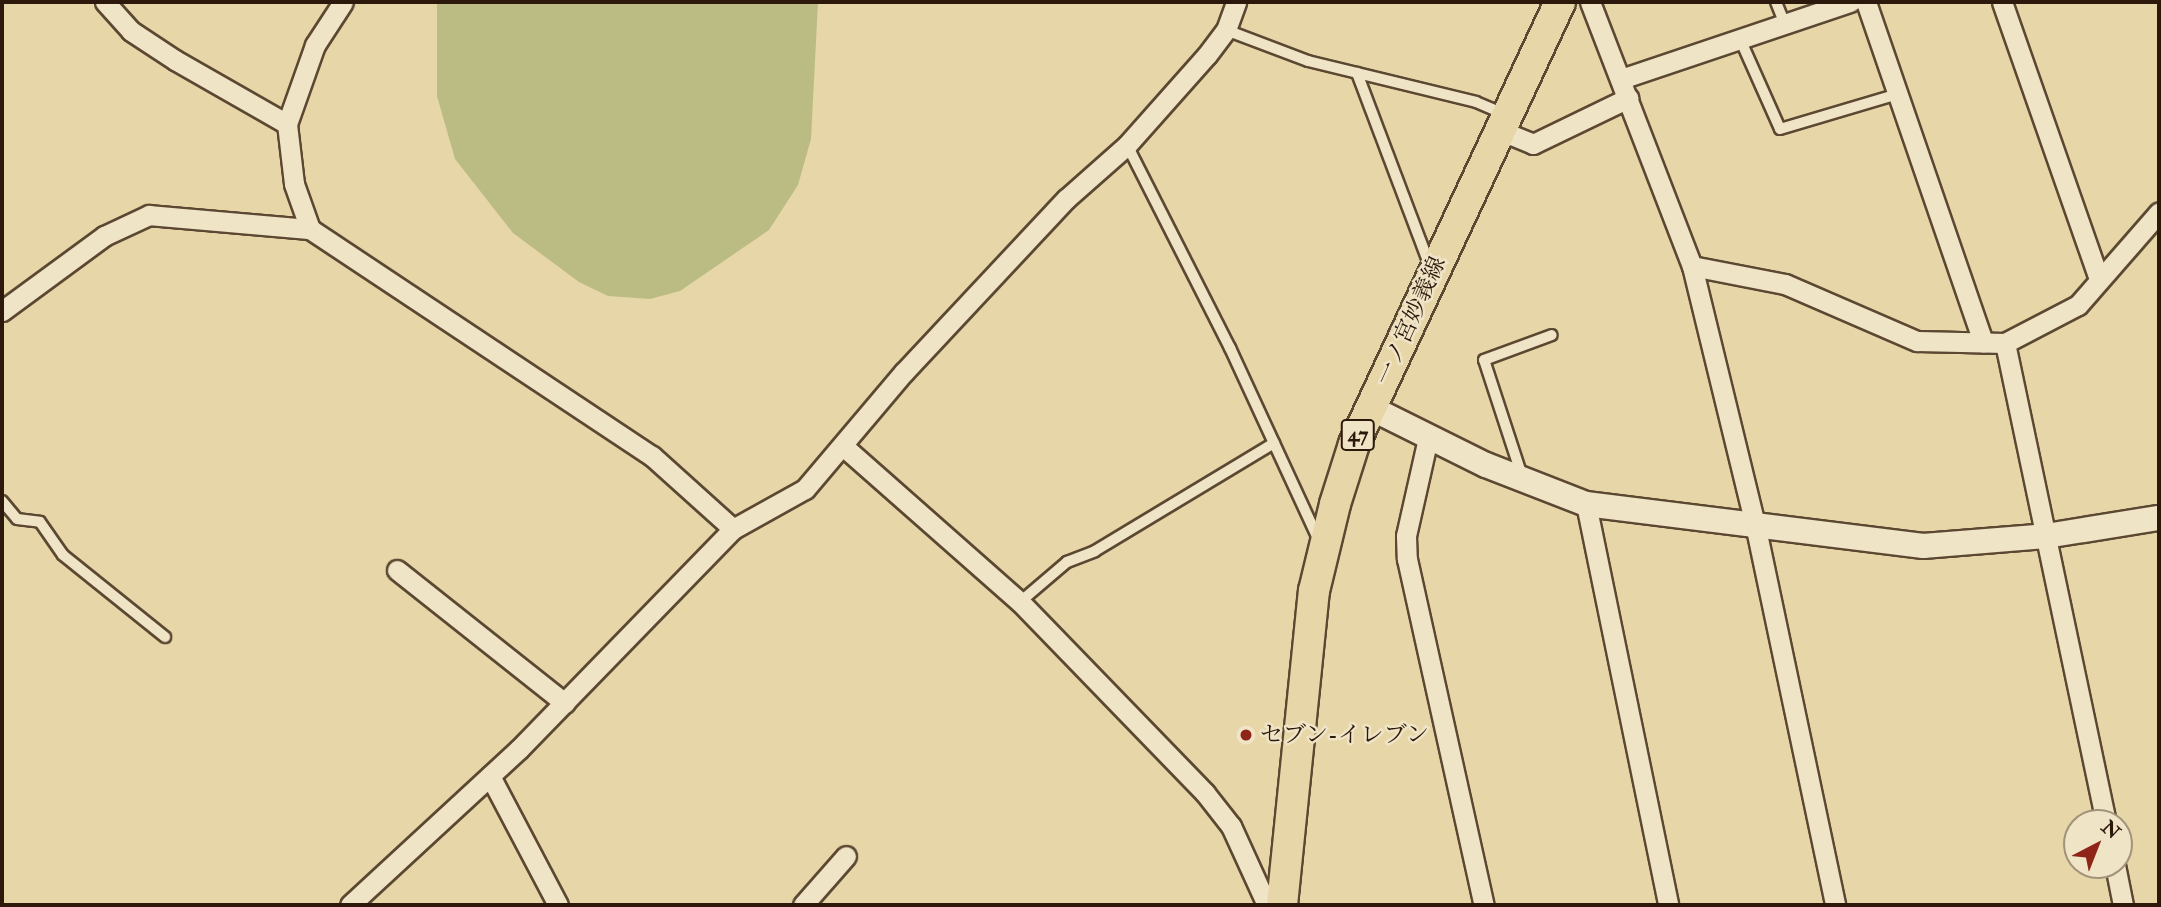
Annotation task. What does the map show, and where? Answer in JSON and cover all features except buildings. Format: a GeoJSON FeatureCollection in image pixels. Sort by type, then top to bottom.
{"type":"FeatureCollection","features":[{"type":"Feature","properties":{"kind":"main road","name":"一ノ宮妙義線"},"geometry":{"type":"LineString","coordinates":[[1282,905],[1312,603],[1323,551],[1354,444],[1560,2]]}},
{"type":"Feature","properties":{"kind":"street"},"geometry":{"type":"LineString","coordinates":[[105,2],[131,31],[175,61],[287,124]]}},
{"type":"Feature","properties":{"kind":"street"},"geometry":{"type":"LineString","coordinates":[[310,229],[294,184],[287,124],[315,45],[343,2]]}},
{"type":"Feature","properties":{"kind":"street"},"geometry":{"type":"LineString","coordinates":[[350,905],[565,704],[627,633],[733,528],[805,489],[904,372],[1066,199],[1126,145],[1226,30],[1236,2]]}},
{"type":"Feature","properties":{"kind":"street"},"geometry":{"type":"LineString","coordinates":[[1590,2],[1692,266],[1755,524],[1835,905]]}},
{"type":"Feature","properties":{"kind":"street"},"geometry":{"type":"LineString","coordinates":[[1503,122],[1533,144],[1625,88],[1740,39],[1850,2]]}},
{"type":"Feature","properties":{"kind":"street"},"geometry":{"type":"LineString","coordinates":[[1866,2],[1983,342]]}},
{"type":"Feature","properties":{"kind":"street"},"geometry":{"type":"LineString","coordinates":[[2002,2],[2099,279]]}},
{"type":"Feature","properties":{"kind":"street"},"geometry":{"type":"LineString","coordinates":[[1692,266],[1785,284],[1917,341],[2005,343],[2078,305],[2159,212]]}},
{"type":"Feature","properties":{"kind":"street"},"geometry":{"type":"LineString","coordinates":[[2,311],[104,236],[149,215],[310,229],[652,456],[733,528]]}},
{"type":"Feature","properties":{"kind":"street"},"geometry":{"type":"LineString","coordinates":[[2005,343],[2103,809]]}},
{"type":"Feature","properties":{"kind":"street"},"geometry":{"type":"LineString","coordinates":[[1371,408],[1428,438],[1586,504],[1923,546],[2046,536],[2159,518]]}},
{"type":"Feature","properties":{"kind":"street"},"geometry":{"type":"LineString","coordinates":[[1428,438],[1406,536],[1408,559],[1484,905]]}},
{"type":"Feature","properties":{"kind":"street"},"geometry":{"type":"LineString","coordinates":[[843,446],[1020,602],[1205,793],[1231,826],[1267,905]]}},
{"type":"Feature","properties":{"kind":"street"},"geometry":{"type":"LineString","coordinates":[[1586,504],[1668,905]]}},
{"type":"Feature","properties":{"kind":"street"},"geometry":{"type":"LineString","coordinates":[[397,570],[565,704]]}},
{"type":"Feature","properties":{"kind":"street"},"geometry":{"type":"LineString","coordinates":[[490,776],[558,905]]}},
{"type":"Feature","properties":{"kind":"street"},"geometry":{"type":"LineString","coordinates":[[803,905],[846,856]]}},
{"type":"Feature","properties":{"kind":"street"},"geometry":{"type":"LineString","coordinates":[[2118,879],[2123,905]]}},
{"type":"Feature","properties":{"kind":"lane"},"geometry":{"type":"LineString","coordinates":[[1776,2],[1785,24]]}},
{"type":"Feature","properties":{"kind":"lane"},"geometry":{"type":"LineString","coordinates":[[1226,30],[1308,61],[1476,102],[1503,122]]}},
{"type":"Feature","properties":{"kind":"lane"},"geometry":{"type":"LineString","coordinates":[[1740,39],[1780,129],[1898,94]]}},
{"type":"Feature","properties":{"kind":"lane"},"geometry":{"type":"LineString","coordinates":[[1357,73],[1432,272]]}},
{"type":"Feature","properties":{"kind":"lane"},"geometry":{"type":"LineString","coordinates":[[1126,145],[1274,443],[1323,551]]}},
{"type":"Feature","properties":{"kind":"lane"},"geometry":{"type":"LineString","coordinates":[[1523,478],[1484,360],[1552,335]]}},
{"type":"Feature","properties":{"kind":"lane"},"geometry":{"type":"LineString","coordinates":[[1020,602],[1067,562],[1095,551],[1274,443]]}},
{"type":"Feature","properties":{"kind":"lane"},"geometry":{"type":"LineString","coordinates":[[2,501],[17,519],[40,522],[63,555],[164,637]]}},
{"type":"Feature","properties":{"kind":"green space"},"geometry":{"type":"Polygon","coordinates":[[[437,2],[818,2],[811,139],[798,185],[769,230],[680,291],[650,299],[608,296],[579,282],[513,233],[455,159],[437,96],[437,2]]]}},
{"type":"Feature","properties":{"kind":"place","name":"セブン-イレブン"},"geometry":{"type":"Point","coordinates":[1246,735]}}]}
